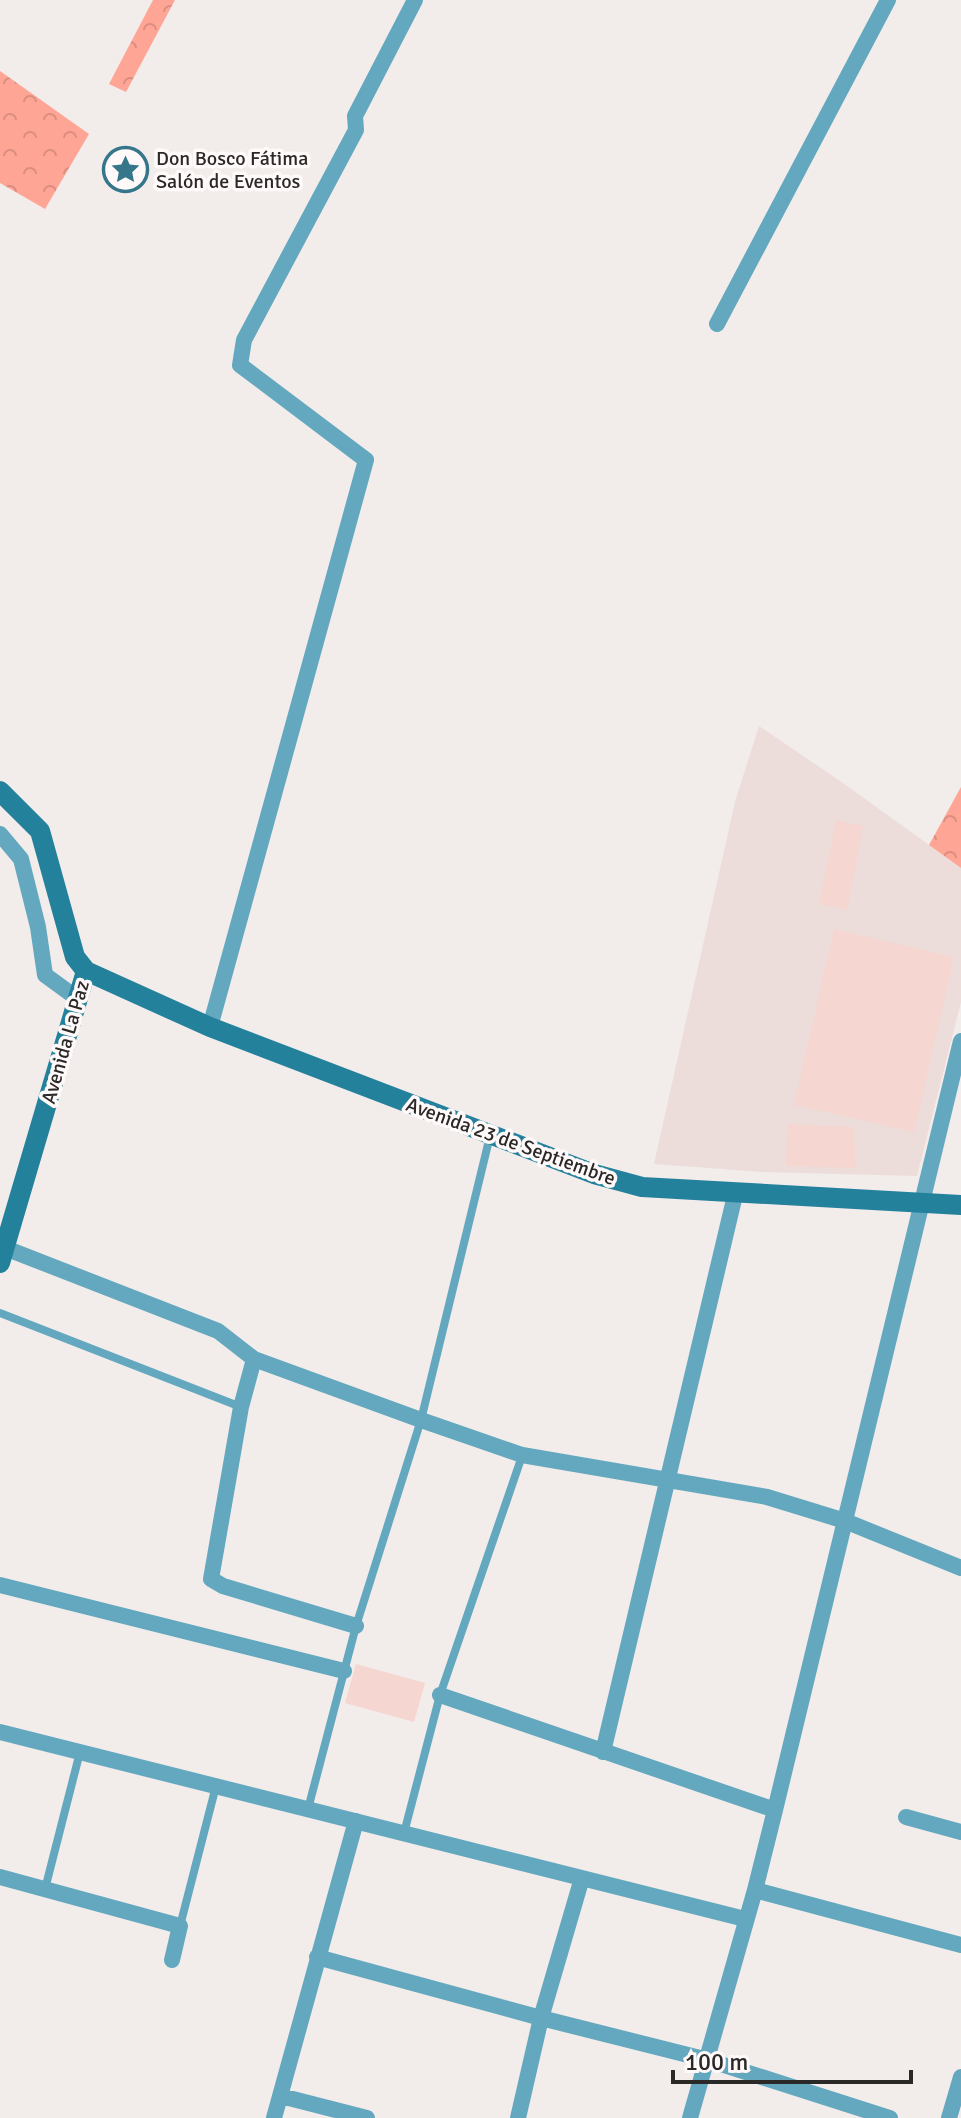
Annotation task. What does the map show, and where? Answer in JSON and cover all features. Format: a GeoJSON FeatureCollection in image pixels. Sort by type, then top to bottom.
{"type":"FeatureCollection","features":[{"type":"Feature","properties":{"kind":"main road","name":"Avenida La Paz"},"geometry":{"type":"LineString","coordinates":[[0,791],[40,831],[75,957],[86,971],[2,1256]]}},
{"type":"Feature","properties":{"kind":"main road","name":"Avenida 23 de Septiembre"},"geometry":{"type":"LineString","coordinates":[[86,971],[210,1027],[594,1174],[642,1187],[961,1205]]}},
{"type":"Feature","properties":{"kind":"street"},"geometry":{"type":"LineString","coordinates":[[210,1027],[366,460],[240,365],[244,340],[356,130],[355,116],[415,0]]}},
{"type":"Feature","properties":{"kind":"street"},"geometry":{"type":"LineString","coordinates":[[717,324],[888,0]]}},
{"type":"Feature","properties":{"kind":"street"},"geometry":{"type":"LineString","coordinates":[[0,834],[21,859],[38,927],[45,975],[78,999]]}},
{"type":"Feature","properties":{"kind":"street"},"geometry":{"type":"LineString","coordinates":[[690,2118],[755,1890],[961,1041]]}},
{"type":"Feature","properties":{"kind":"street"},"geometry":{"type":"LineString","coordinates":[[603,1752],[736,1191]]}},
{"type":"Feature","properties":{"kind":"street"},"geometry":{"type":"LineString","coordinates":[[2,1256],[218,1331],[254,1359],[522,1455],[767,1497],[845,1521],[961,1568]]}},
{"type":"Feature","properties":{"kind":"street"},"geometry":{"type":"LineString","coordinates":[[254,1359],[241,1407],[211,1579],[223,1586],[356,1626]]}},
{"type":"Feature","properties":{"kind":"street"},"geometry":{"type":"LineString","coordinates":[[0,1585],[344,1671]]}},
{"type":"Feature","properties":{"kind":"street"},"geometry":{"type":"LineString","coordinates":[[440,1695],[775,1810]]}},
{"type":"Feature","properties":{"kind":"street"},"geometry":{"type":"LineString","coordinates":[[0,1732],[745,1919]]}},
{"type":"Feature","properties":{"kind":"street"},"geometry":{"type":"LineString","coordinates":[[906,1817],[961,1832]]}},
{"type":"Feature","properties":{"kind":"street"},"geometry":{"type":"LineString","coordinates":[[274,2118],[356,1821]]}},
{"type":"Feature","properties":{"kind":"street"},"geometry":{"type":"LineString","coordinates":[[0,1877],[180,1926],[172,1960]]}},
{"type":"Feature","properties":{"kind":"street"},"geometry":{"type":"LineString","coordinates":[[518,2118],[541,2018],[582,1878]]}},
{"type":"Feature","properties":{"kind":"street"},"geometry":{"type":"LineString","coordinates":[[755,1890],[961,1945]]}},
{"type":"Feature","properties":{"kind":"street"},"geometry":{"type":"LineString","coordinates":[[317,1957],[708,2060],[890,2118]]}},
{"type":"Feature","properties":{"kind":"street"},"geometry":{"type":"LineString","coordinates":[[949,2118],[961,2077]]}},
{"type":"Feature","properties":{"kind":"street"},"geometry":{"type":"LineString","coordinates":[[281,2096],[367,2118]]}},
{"type":"Feature","properties":{"kind":"lane"},"geometry":{"type":"LineString","coordinates":[[308,1809],[356,1626],[421,1420],[490,1135]]}},
{"type":"Feature","properties":{"kind":"lane"},"geometry":{"type":"LineString","coordinates":[[0,1313],[241,1407]]}},
{"type":"Feature","properties":{"kind":"lane"},"geometry":{"type":"LineString","coordinates":[[404,1833],[440,1695],[522,1455]]}},
{"type":"Feature","properties":{"kind":"lane"},"geometry":{"type":"LineString","coordinates":[[45,1889],[80,1752]]}},
{"type":"Feature","properties":{"kind":"lane"},"geometry":{"type":"LineString","coordinates":[[180,1926],[216,1786]]}},
{"type":"Feature","properties":{"kind":"shaded area"},"geometry":{"type":"Polygon","coordinates":[[[759,726],[961,868],[961,1002],[917,1176],[763,1172],[654,1164],[735,802],[759,726]]]}},
{"type":"Feature","properties":{"kind":"shaded area"},"geometry":{"type":"Polygon","coordinates":[[[836,820],[863,826],[847,910],[819,904],[836,820]]]}},
{"type":"Feature","properties":{"kind":"shaded area"},"geometry":{"type":"Polygon","coordinates":[[[834,929],[954,957],[914,1132],[794,1105],[834,929]]]}},
{"type":"Feature","properties":{"kind":"shaded area"},"geometry":{"type":"Polygon","coordinates":[[[788,1124],[854,1127],[855,1168],[786,1166],[788,1124]]]}},
{"type":"Feature","properties":{"kind":"shaded area"},"geometry":{"type":"Polygon","coordinates":[[[356,1664],[425,1683],[414,1722],[345,1703],[356,1664]]]}},
{"type":"Feature","properties":{"kind":"green space"},"geometry":{"type":"Polygon","coordinates":[[[153,0],[175,0],[126,92],[109,84],[153,0]]]}},
{"type":"Feature","properties":{"kind":"green space"},"geometry":{"type":"Polygon","coordinates":[[[0,71],[89,134],[45,209],[0,183],[0,71]]]}},
{"type":"Feature","properties":{"kind":"green space"},"geometry":{"type":"Polygon","coordinates":[[[961,787],[961,868],[929,845],[961,787]]]}},
{"type":"Feature","properties":{"kind":"place","name":"Don Bosco Fátima Salón de Eventos"},"geometry":{"type":"Point","coordinates":[125,170]}}]}
